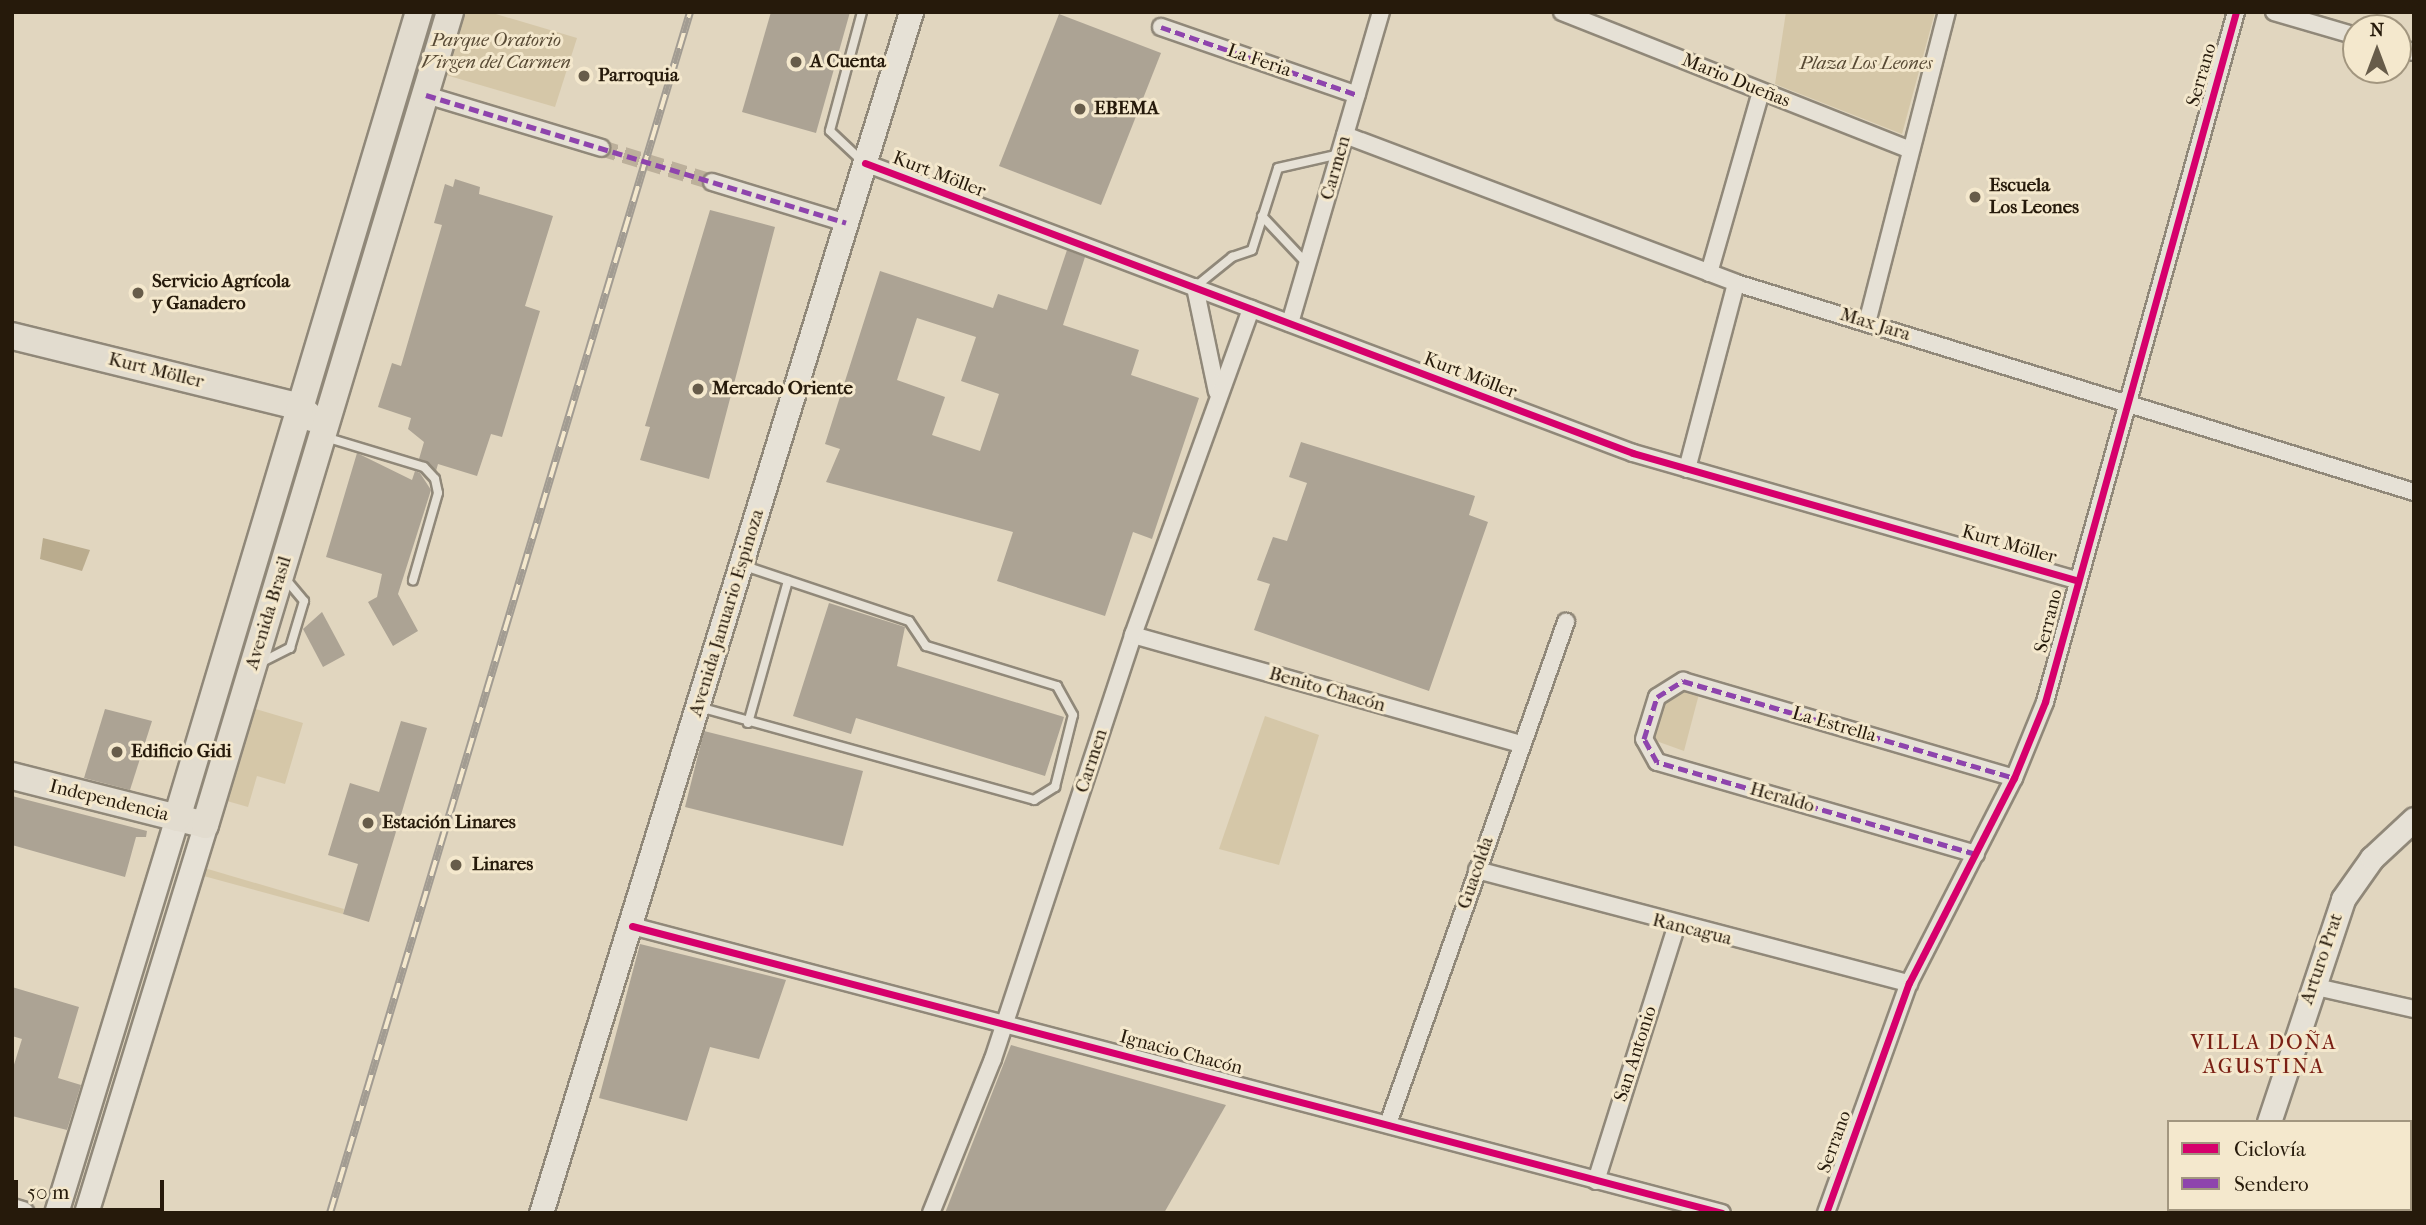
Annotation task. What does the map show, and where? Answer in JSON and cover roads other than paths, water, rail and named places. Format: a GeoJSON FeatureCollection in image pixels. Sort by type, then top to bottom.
{"type":"FeatureCollection","features":[{"type":"Feature","properties":{"kind":"main road","name":"Avenida Januario Espinoza"},"geometry":{"type":"LineString","coordinates":[[541,1213],[632,926],[911,12]]}},
{"type":"Feature","properties":{"kind":"main road","name":"Avenida Brasil"},"geometry":{"type":"LineString","coordinates":[[56,1213],[300,407],[414,13]]}},
{"type":"Feature","properties":{"kind":"main road","name":"Avenida Brasil"},"geometry":{"type":"LineString","coordinates":[[86,1213],[448,18]]}},
{"type":"Feature","properties":{"kind":"main road","name":"Kurt Möller"},"geometry":{"type":"LineString","coordinates":[[12,336],[300,407]]}},
{"type":"Feature","properties":{"kind":"main road"},"geometry":{"type":"LineString","coordinates":[[300,407],[314,420],[321,441]]}},
{"type":"Feature","properties":{"kind":"main road","name":"Independencia"},"geometry":{"type":"LineString","coordinates":[[12,776],[205,825]]}},
{"type":"Feature","properties":{"kind":"main road","name":"Arturo Prat"},"geometry":{"type":"LineString","coordinates":[[2270,1120],[2312,986],[2349,888],[2414,819]]}},
{"type":"Feature","properties":{"kind":"main road"},"geometry":{"type":"LineString","coordinates":[[12,1210],[22,1213]]}},
{"type":"Feature","properties":{"kind":"street","name":"Carmen"},"geometry":{"type":"LineString","coordinates":[[1290,323],[1381,12]]}},
{"type":"Feature","properties":{"kind":"street","name":"Mario Dueñas"},"geometry":{"type":"LineString","coordinates":[[1562,12],[1910,150]]}},
{"type":"Feature","properties":{"kind":"street"},"geometry":{"type":"LineString","coordinates":[[1867,323],[1947,12]]}},
{"type":"Feature","properties":{"kind":"street","name":"Serrano"},"geometry":{"type":"LineString","coordinates":[[1826,1213],[1909,983],[2014,778],[2045,702],[2125,401],[2235,12]]}},
{"type":"Feature","properties":{"kind":"street"},"geometry":{"type":"LineString","coordinates":[[2274,12],[2342,32]]}},
{"type":"Feature","properties":{"kind":"street"},"geometry":{"type":"LineString","coordinates":[[414,13],[448,18]]}},
{"type":"Feature","properties":{"kind":"street","name":"La Feria"},"geometry":{"type":"LineString","coordinates":[[1161,27],[1357,95]]}},
{"type":"Feature","properties":{"kind":"street"},"geometry":{"type":"LineString","coordinates":[[1709,273],[1761,92]]}},
{"type":"Feature","properties":{"kind":"street"},"geometry":{"type":"LineString","coordinates":[[426,95],[601,148]]}},
{"type":"Feature","properties":{"kind":"street","name":"Max Jara"},"geometry":{"type":"LineString","coordinates":[[1345,135],[1736,283],[2414,492]]}},
{"type":"Feature","properties":{"kind":"street","name":"Kurt Möller"},"geometry":{"type":"LineString","coordinates":[[864,163],[1686,469],[2076,580]]}},
{"type":"Feature","properties":{"kind":"street"},"geometry":{"type":"LineString","coordinates":[[712,182],[846,223]]}},
{"type":"Feature","properties":{"kind":"street"},"geometry":{"type":"LineString","coordinates":[[1686,469],[1736,283]]}},
{"type":"Feature","properties":{"kind":"street"},"geometry":{"type":"LineString","coordinates":[[1195,287],[1217,402]]}},
{"type":"Feature","properties":{"kind":"street","name":"Carmen"},"geometry":{"type":"LineString","coordinates":[[931,1213],[1006,1023],[1133,635],[1251,309]]}},
{"type":"Feature","properties":{"kind":"street","name":"Guacolda"},"geometry":{"type":"LineString","coordinates":[[1388,1124],[1566,622]]}},
{"type":"Feature","properties":{"kind":"street","name":"Benito Chacón"},"geometry":{"type":"LineString","coordinates":[[1133,635],[1521,744]]}},
{"type":"Feature","properties":{"kind":"street","name":"La Estrella"},"geometry":{"type":"LineString","coordinates":[[1657,697],[1683,681],[2014,778]]}},
{"type":"Feature","properties":{"kind":"street","name":"Heraldo"},"geometry":{"type":"LineString","coordinates":[[1657,697],[1644,739],[1657,762],[1976,854]]}},
{"type":"Feature","properties":{"kind":"street","name":"Rancagua"},"geometry":{"type":"LineString","coordinates":[[1477,870],[1676,927],[1909,983]]}},
{"type":"Feature","properties":{"kind":"street","name":"Ignacio Chacón"},"geometry":{"type":"LineString","coordinates":[[632,926],[1722,1213]]}},
{"type":"Feature","properties":{"kind":"street","name":"San Antonio"},"geometry":{"type":"LineString","coordinates":[[1597,1181],[1676,927]]}},
{"type":"Feature","properties":{"kind":"street"},"geometry":{"type":"LineString","coordinates":[[2312,986],[2414,1009]]}},
{"type":"Feature","properties":{"kind":"lane"},"geometry":{"type":"LineString","coordinates":[[862,12],[830,131],[864,163]]}},
{"type":"Feature","properties":{"kind":"lane"},"geometry":{"type":"LineString","coordinates":[[1195,287],[1232,257],[1252,250],[1278,168],[1340,154]]}},
{"type":"Feature","properties":{"kind":"lane"},"geometry":{"type":"LineString","coordinates":[[1262,216],[1307,264]]}},
{"type":"Feature","properties":{"kind":"lane"},"geometry":{"type":"LineString","coordinates":[[321,441],[424,467],[435,479],[438,493],[412,580]]}},
{"type":"Feature","properties":{"kind":"lane"},"geometry":{"type":"LineString","coordinates":[[699,707],[747,723],[1034,800],[1055,787],[1073,715],[1063,691],[926,646],[909,621],[742,565]]}},
{"type":"Feature","properties":{"kind":"lane"},"geometry":{"type":"LineString","coordinates":[[747,723],[788,581]]}},
{"type":"Feature","properties":{"kind":"tunnel"},"geometry":{"type":"LineString","coordinates":[[601,148],[712,182]]}},
{"type":"Feature","properties":{"kind":"railway"},"geometry":{"type":"LineString","coordinates":[[330,1213],[690,12]]}},
{"type":"Feature","properties":{"kind":"place","name":"A Cuenta"},"geometry":{"type":"Point","coordinates":[796,62]}},
{"type":"Feature","properties":{"kind":"place","name":"Parroquia"},"geometry":{"type":"Point","coordinates":[584,76]}},
{"type":"Feature","properties":{"kind":"place","name":"EBEMA"},"geometry":{"type":"Point","coordinates":[1080,109]}},
{"type":"Feature","properties":{"kind":"place","name":"Escuela Los Leones"},"geometry":{"type":"Point","coordinates":[1975,197]}},
{"type":"Feature","properties":{"kind":"place","name":"Servicio Agrícola y Ganadero"},"geometry":{"type":"Point","coordinates":[138,293]}},
{"type":"Feature","properties":{"kind":"place","name":"Mercado Oriente"},"geometry":{"type":"Point","coordinates":[698,389]}},
{"type":"Feature","properties":{"kind":"place","name":"Edificio Gidi"},"geometry":{"type":"Point","coordinates":[117,752]}},
{"type":"Feature","properties":{"kind":"place","name":"Estación Linares"},"geometry":{"type":"Point","coordinates":[368,823]}},
{"type":"Feature","properties":{"kind":"place","name":"Linares"},"geometry":{"type":"Point","coordinates":[456,865]}},
{"type":"Feature","properties":{"kind":"district","name":"VILLA DOÑA AGUSTINA"},"geometry":{"type":"Point","coordinates":[2264,1054]}},
{"type":"Feature","properties":{"kind":"park label","name":"Parque Oratorio Virgen del Carmen"},"geometry":{"type":"Point","coordinates":[496,52]}},
{"type":"Feature","properties":{"kind":"park label","name":"Plaza Los Leones"},"geometry":{"type":"Point","coordinates":[1866,64]}}]}
